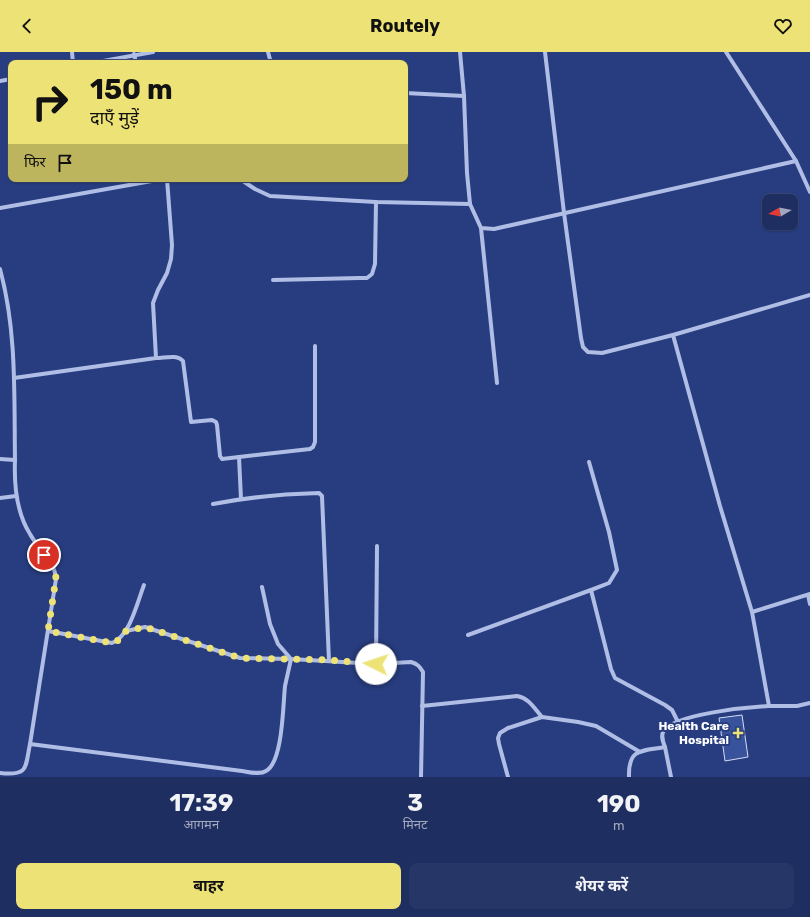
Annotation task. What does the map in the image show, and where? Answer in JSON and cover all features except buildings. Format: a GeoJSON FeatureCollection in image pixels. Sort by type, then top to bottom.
{"type":"FeatureCollection","features":[{"type":"Feature","properties":{"kind":"street"},"geometry":{"type":"LineString","coordinates":[[105,60],[134,53],[153,52]]}},
{"type":"Feature","properties":{"kind":"street"},"geometry":{"type":"LineString","coordinates":[[460,52],[470,204],[481,228],[497,383]]}},
{"type":"Feature","properties":{"kind":"street"},"geometry":{"type":"LineString","coordinates":[[545,52],[564,213],[581,338],[583,347],[588,352],[602,352],[673,335],[810,294]]}},
{"type":"Feature","properties":{"kind":"street"},"geometry":{"type":"LineString","coordinates":[[726,52],[796,161],[810,192]]}},
{"type":"Feature","properties":{"kind":"street"},"geometry":{"type":"LineString","coordinates":[[408,93],[464,96]]}},
{"type":"Feature","properties":{"kind":"street"},"geometry":{"type":"LineString","coordinates":[[481,228],[494,229],[796,161]]}},
{"type":"Feature","properties":{"kind":"street"},"geometry":{"type":"LineString","coordinates":[[0,208],[146,182]]}},
{"type":"Feature","properties":{"kind":"street"},"geometry":{"type":"LineString","coordinates":[[156,358],[153,303],[167,274],[171,259],[172,245],[167,182]]}},
{"type":"Feature","properties":{"kind":"street"},"geometry":{"type":"LineString","coordinates":[[244,182],[270,196],[376,202],[470,204]]}},
{"type":"Feature","properties":{"kind":"street"},"geometry":{"type":"LineString","coordinates":[[273,280],[367,278],[372,274],[375,264],[376,202]]}},
{"type":"Feature","properties":{"kind":"street"},"geometry":{"type":"LineString","coordinates":[[0,269],[9,307],[12,333],[14,378],[14,477],[16,496],[25,526],[55,572],[56,578],[25,768],[20,773],[0,773]]}},
{"type":"Feature","properties":{"kind":"street"},"geometry":{"type":"LineString","coordinates":[[673,335],[720,506],[752,612],[769,706]]}},
{"type":"Feature","properties":{"kind":"street"},"geometry":{"type":"LineString","coordinates":[[14,378],[156,358],[180,358],[183,361],[191,422],[212,420],[216,422],[220,456],[222,459],[226,460],[239,457],[310,449],[313,447],[315,442],[315,346]]}},
{"type":"Feature","properties":{"kind":"street"},"geometry":{"type":"LineString","coordinates":[[239,457],[241,498]]}},
{"type":"Feature","properties":{"kind":"street"},"geometry":{"type":"LineString","coordinates":[[0,459],[15,460]]}},
{"type":"Feature","properties":{"kind":"street"},"geometry":{"type":"LineString","coordinates":[[468,635],[610,583],[617,570],[609,532],[589,462]]}},
{"type":"Feature","properties":{"kind":"street"},"geometry":{"type":"LineString","coordinates":[[213,504],[241,498],[280,494],[319,492],[322,496],[329,660]]}},
{"type":"Feature","properties":{"kind":"street"},"geometry":{"type":"LineString","coordinates":[[0,498],[16,496]]}},
{"type":"Feature","properties":{"kind":"street"},"geometry":{"type":"LineString","coordinates":[[376,664],[377,546]]}},
{"type":"Feature","properties":{"kind":"street"},"geometry":{"type":"LineString","coordinates":[[48,631],[112,643],[119,640],[126,631],[144,585]]}},
{"type":"Feature","properties":{"kind":"street"},"geometry":{"type":"LineString","coordinates":[[262,587],[270,624],[278,644],[291,659]]}},
{"type":"Feature","properties":{"kind":"street"},"geometry":{"type":"LineString","coordinates":[[591,590],[611,669],[615,678],[665,705],[672,710],[678,722]]}},
{"type":"Feature","properties":{"kind":"street"},"geometry":{"type":"LineString","coordinates":[[752,612],[809,594],[810,604]]}},
{"type":"Feature","properties":{"kind":"street"},"geometry":{"type":"LineString","coordinates":[[126,631],[145,627],[240,658],[329,660],[376,664],[411,662],[416,664],[423,672],[421,777]]}},
{"type":"Feature","properties":{"kind":"street"},"geometry":{"type":"LineString","coordinates":[[30,744],[242,772],[260,773],[266,771],[272,765],[276,757],[281,733],[285,687],[291,659]]}},
{"type":"Feature","properties":{"kind":"street"},"geometry":{"type":"LineString","coordinates":[[422,706],[517,696],[524,697],[528,700],[542,717]]}},
{"type":"Feature","properties":{"kind":"street"},"geometry":{"type":"LineString","coordinates":[[672,777],[662,733],[665,729],[678,722],[690,717],[730,709],[769,706],[797,706],[810,703]]}},
{"type":"Feature","properties":{"kind":"street"},"geometry":{"type":"LineString","coordinates":[[507,777],[498,738],[500,733],[508,728],[542,717],[596,726],[640,752]]}},
{"type":"Feature","properties":{"kind":"street"},"geometry":{"type":"LineString","coordinates":[[629,777],[630,760],[635,755],[640,752],[665,747]]}},
{"type":"Feature","properties":{"kind":"street"},"geometry":{"type":"LineString","coordinates":[[242,772],[242,777]]}},
{"type":"Feature","properties":{"kind":"place","name":"Health Care Hospital"},"geometry":{"type":"Point","coordinates":[738,733]}},
{"type":"Feature","properties":{"kind":"route"},"geometry":{"type":"LineString","coordinates":[[44,555],[52,564],[56,578],[48,631],[112,643],[119,640],[126,631],[145,627],[240,658],[329,660],[376,664]]}}]}
